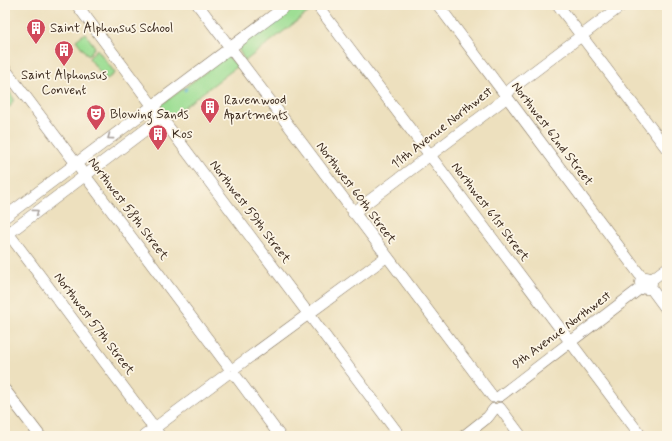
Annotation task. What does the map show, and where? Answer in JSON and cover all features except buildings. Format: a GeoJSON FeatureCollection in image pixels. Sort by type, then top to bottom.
{"type":"FeatureCollection","features":[{"type":"Feature","properties":{"kind":"street","name":"Northwest 59th Street"},"geometry":{"type":"LineString","coordinates":[[77,5],[400,436]]}},
{"type":"Feature","properties":{"kind":"street","name":"Northwest 60th Street"},"geometry":{"type":"LineString","coordinates":[[198,5],[386,257],[496,397]]}},
{"type":"Feature","properties":{"kind":"street"},"geometry":{"type":"LineString","coordinates":[[5,217],[287,5]]}},
{"type":"Feature","properties":{"kind":"street","name":"Northwest 61st Street"},"geometry":{"type":"LineString","coordinates":[[317,5],[641,436]]}},
{"type":"Feature","properties":{"kind":"street","name":"Northwest 62nd Street"},"geometry":{"type":"LineString","coordinates":[[438,5],[667,310]]}},
{"type":"Feature","properties":{"kind":"street"},"geometry":{"type":"LineString","coordinates":[[558,5],[667,149]]}},
{"type":"Feature","properties":{"kind":"street","name":"11th Avenue Northwest"},"geometry":{"type":"LineString","coordinates":[[353,213],[502,101],[511,89],[622,5]]}},
{"type":"Feature","properties":{"kind":"street","name":"Northwest 58th Street"},"geometry":{"type":"LineString","coordinates":[[5,69],[280,436]]}},
{"type":"Feature","properties":{"kind":"street"},"geometry":{"type":"LineString","coordinates":[[6,233],[161,118]]}},
{"type":"Feature","properties":{"kind":"street","name":"Northwest 57th Street"},"geometry":{"type":"LineString","coordinates":[[6,233],[157,432]]}},
{"type":"Feature","properties":{"kind":"street"},"geometry":{"type":"LineString","coordinates":[[144,436],[157,432],[232,371],[386,257]]}},
{"type":"Feature","properties":{"kind":"street","name":"9th Avenue Northwest"},"geometry":{"type":"LineString","coordinates":[[496,397],[571,342],[667,268]]}},
{"type":"Feature","properties":{"kind":"street"},"geometry":{"type":"LineString","coordinates":[[5,390],[40,436]]}},
{"type":"Feature","properties":{"kind":"street"},"geometry":{"type":"LineString","coordinates":[[464,436],[488,417],[502,402],[496,397]]}},
{"type":"Feature","properties":{"kind":"street"},"geometry":{"type":"LineString","coordinates":[[497,408],[521,436]]}},
{"type":"Feature","properties":{"kind":"green space"},"geometry":{"type":"Polygon","coordinates":[[[291,5],[312,5],[314,8],[245,61],[238,48],[291,5]]]}},
{"type":"Feature","properties":{"kind":"green space"},"geometry":{"type":"Polygon","coordinates":[[[85,33],[95,47],[88,56],[76,40],[85,33]]]}},
{"type":"Feature","properties":{"kind":"green space"},"geometry":{"type":"Polygon","coordinates":[[[97,49],[115,73],[106,80],[89,58],[97,49]]]}},
{"type":"Feature","properties":{"kind":"green space"},"geometry":{"type":"Polygon","coordinates":[[[227,56],[238,66],[168,119],[161,105],[227,56]]]}},
{"type":"Feature","properties":{"kind":"green space"},"geometry":{"type":"Polygon","coordinates":[[[6,87],[14,99],[10,107],[5,104],[6,87]]]}},
{"type":"Feature","properties":{"kind":"waterway"},"geometry":{"type":"LineString","coordinates":[[269,27],[280,19]]}},
{"type":"Feature","properties":{"kind":"place","name":"Saint Alphonsus School"},"geometry":{"type":"Point","coordinates":[36,45]}},
{"type":"Feature","properties":{"kind":"place","name":"Saint Alphonsus Convent"},"geometry":{"type":"Point","coordinates":[64,67]}},
{"type":"Feature","properties":{"kind":"place","name":"Ravenwood Apartments"},"geometry":{"type":"Point","coordinates":[210,124]}},
{"type":"Feature","properties":{"kind":"place","name":"Blowing Sands"},"geometry":{"type":"Point","coordinates":[96,131]}},
{"type":"Feature","properties":{"kind":"place","name":"Kos"},"geometry":{"type":"Point","coordinates":[158,151]}}]}
